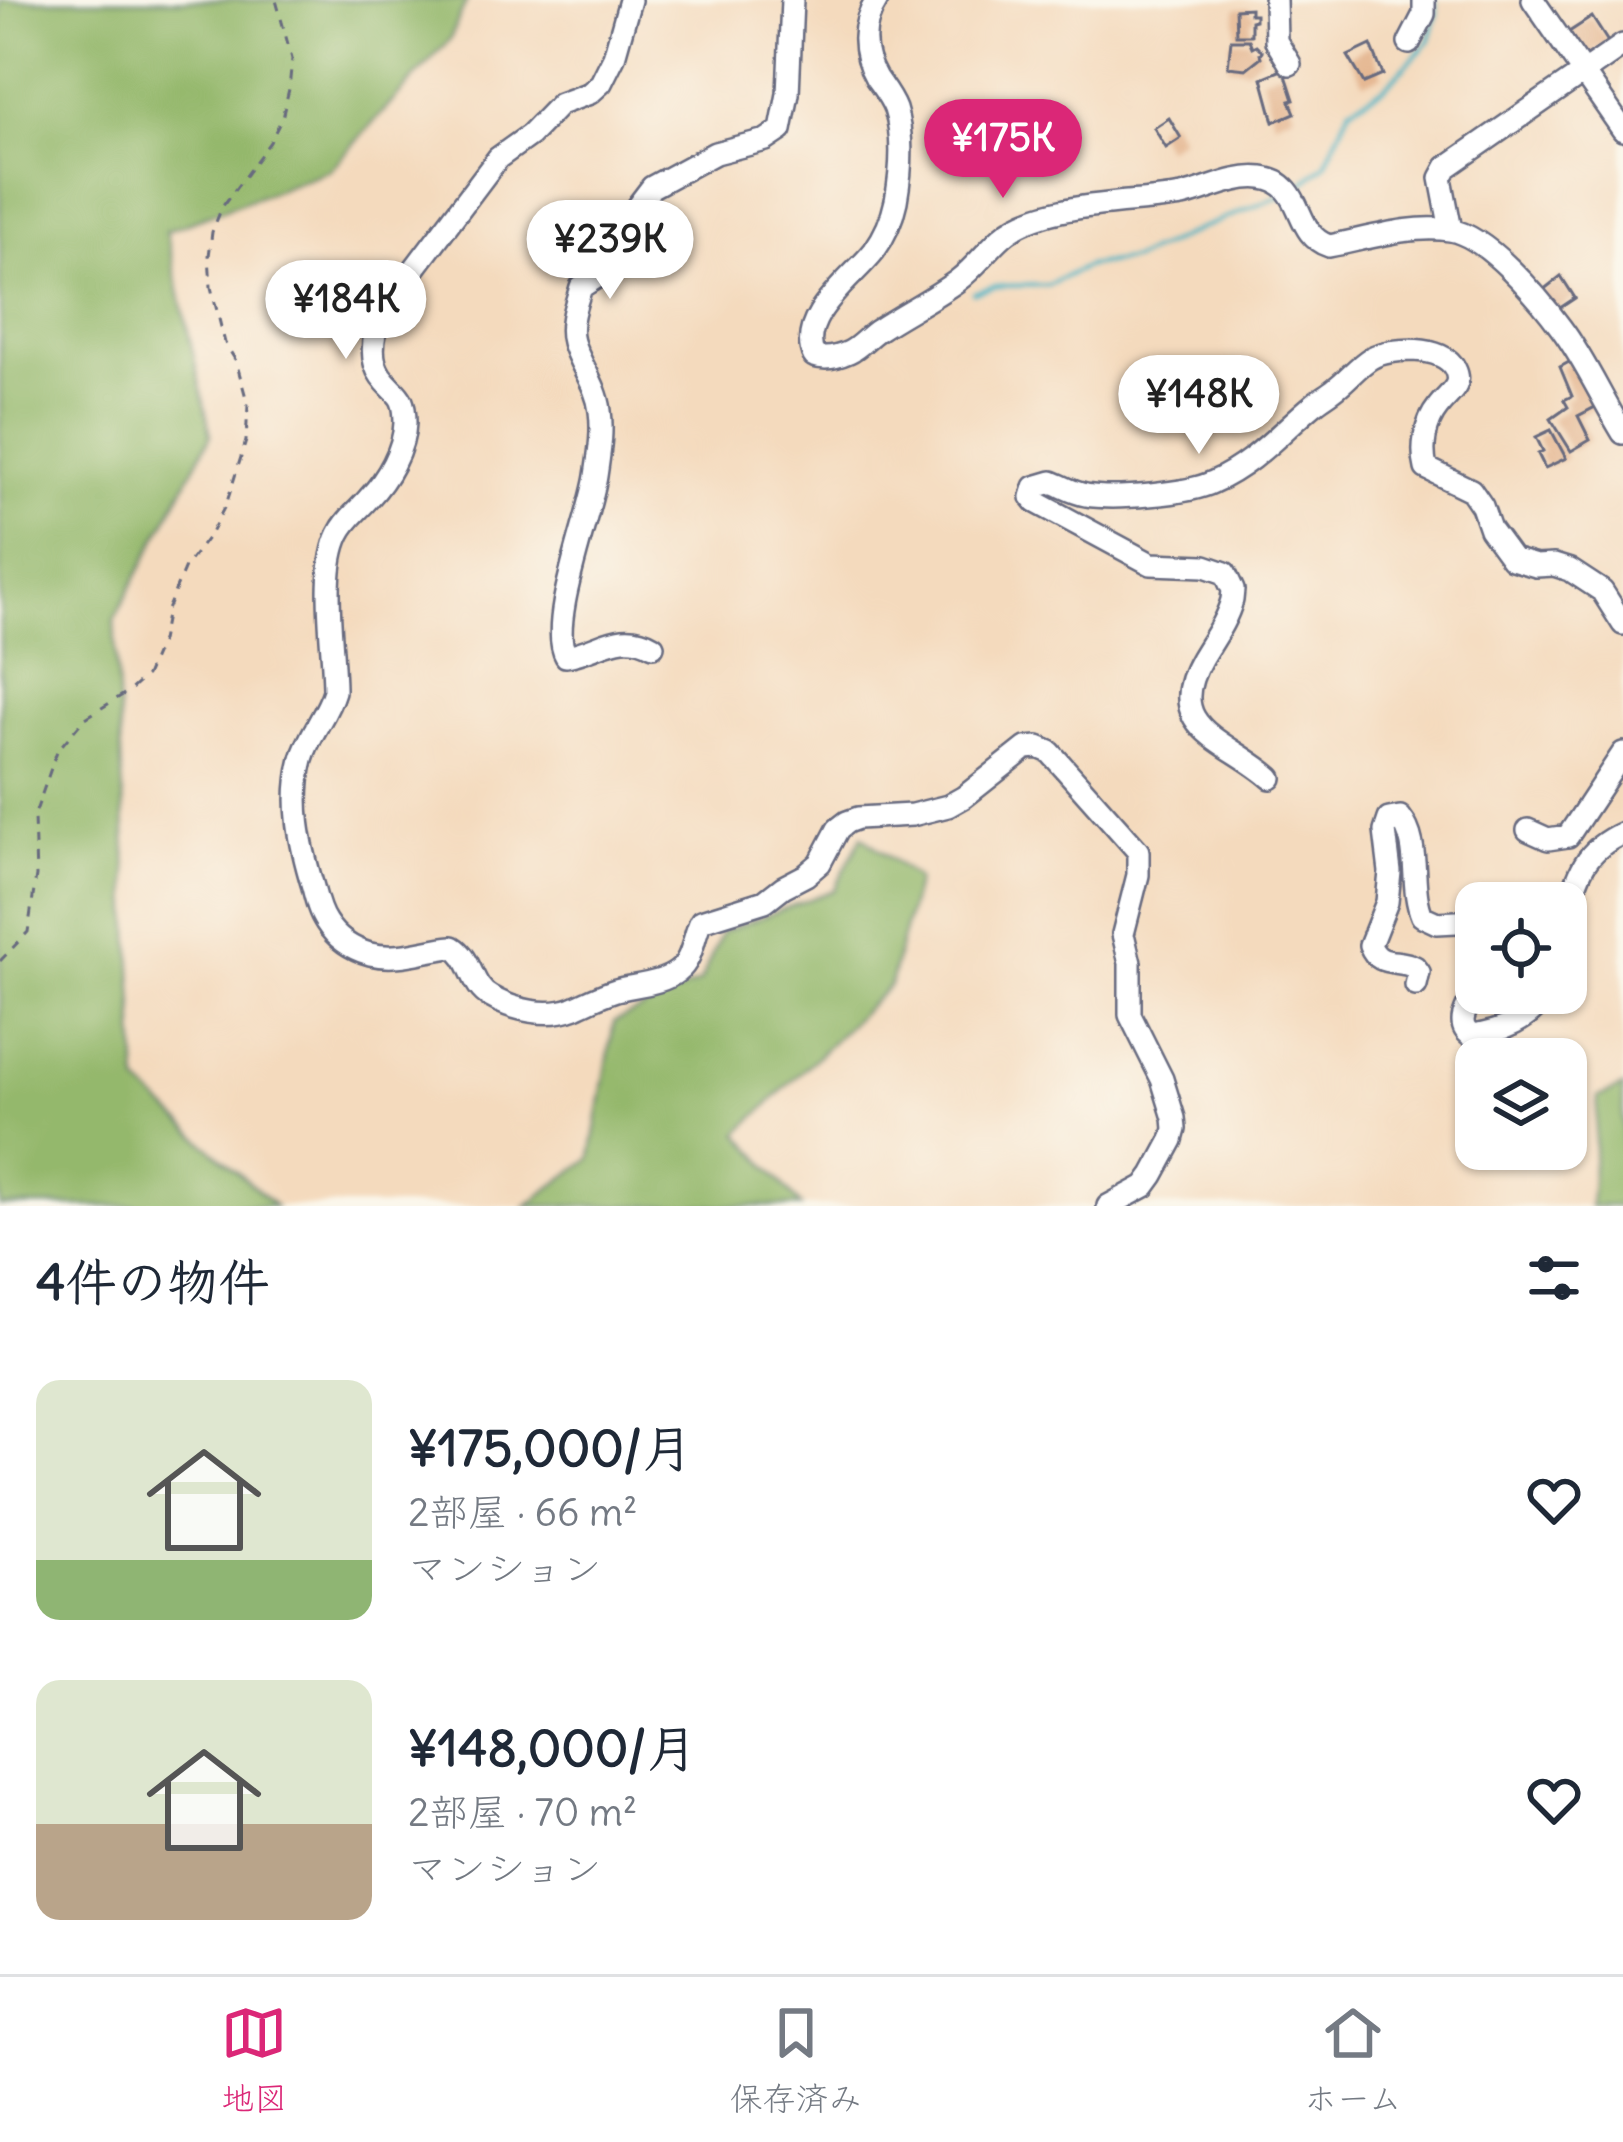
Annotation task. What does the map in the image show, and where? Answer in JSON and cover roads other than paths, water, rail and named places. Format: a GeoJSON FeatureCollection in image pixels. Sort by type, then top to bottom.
{"type":"FeatureCollection","features":[{"type":"Feature","properties":{"kind":"street"},"geometry":{"type":"LineString","coordinates":[[629,0],[614,57],[601,82],[590,93],[560,104],[530,136],[498,158],[389,300],[375,330],[378,374],[399,394],[404,432],[388,473],[347,521],[333,550],[334,692],[304,753],[297,794],[300,838],[320,911],[338,937],[366,953],[404,957],[453,947],[462,952],[484,994],[505,1005],[561,1011],[676,973],[687,959],[701,921],[765,901],[806,875],[820,863],[838,829],[847,822],[948,806],[1009,759],[1026,748],[1038,747],[1059,760],[1138,851],[1138,875],[1124,934],[1130,963],[1130,1016],[1162,1079],[1175,1130],[1144,1186],[1108,1206]]}},
{"type":"Feature","properties":{"kind":"street"},"geometry":{"type":"LineString","coordinates":[[653,646],[638,638],[620,638],[566,656],[559,645],[560,620],[595,483],[601,436],[594,384],[572,340],[573,317],[581,287],[616,265],[644,194],[715,153],[766,140],[781,130],[788,94],[793,0]]}},
{"type":"Feature","properties":{"kind":"street"},"geometry":{"type":"LineString","coordinates":[[877,0],[867,18],[864,47],[897,117],[897,197],[891,223],[877,247],[819,311],[808,334],[814,356],[823,359],[852,351],[957,281],[1016,227],[1081,207],[1187,195],[1229,181],[1266,178],[1281,183],[1290,193],[1307,230],[1322,244],[1425,230],[1451,230],[1469,237],[1496,257],[1562,329],[1619,418]]}},
{"type":"Feature","properties":{"kind":"street"},"geometry":{"type":"LineString","coordinates":[[1275,0],[1276,41],[1290,64]]}},
{"type":"Feature","properties":{"kind":"street"},"geometry":{"type":"LineString","coordinates":[[1408,43],[1424,14],[1424,0]]}},
{"type":"Feature","properties":{"kind":"street"},"geometry":{"type":"LineString","coordinates":[[1533,0],[1623,130]]}},
{"type":"Feature","properties":{"kind":"street"},"geometry":{"type":"LineString","coordinates":[[1451,230],[1441,178],[1447,167],[1623,45]]}},
{"type":"Feature","properties":{"kind":"street"},"geometry":{"type":"LineString","coordinates":[[1271,778],[1203,728],[1190,712],[1190,680],[1232,600],[1225,573],[1205,566],[1151,564],[1036,502],[1032,497],[1036,487],[1052,482],[1093,496],[1211,484],[1269,448],[1316,402],[1374,356],[1430,351],[1453,364],[1458,382],[1439,404],[1426,431],[1426,468],[1471,490],[1490,530],[1512,559],[1570,570],[1602,591],[1623,623]]}},
{"type":"Feature","properties":{"kind":"street"},"geometry":{"type":"LineString","coordinates":[[1528,830],[1548,839],[1568,836],[1623,753]]}},
{"type":"Feature","properties":{"kind":"street"},"geometry":{"type":"LineString","coordinates":[[1416,985],[1419,972],[1415,967],[1382,961],[1370,945],[1387,902],[1390,872],[1384,831],[1389,819],[1400,818],[1408,828],[1422,916],[1437,923],[1455,923]]}},
{"type":"Feature","properties":{"kind":"street"},"geometry":{"type":"LineString","coordinates":[[1578,882],[1585,861],[1606,841],[1623,833]]}},
{"type":"Feature","properties":{"kind":"street"},"geometry":{"type":"LineString","coordinates":[[1464,1014],[1462,1023],[1472,1036],[1532,1014]]}},
{"type":"Feature","properties":{"kind":"waterway"},"geometry":{"type":"LineString","coordinates":[[1295,190],[1325,164],[1350,108],[1384,88],[1429,42],[1437,15],[1435,0]]}},
{"type":"Feature","properties":{"kind":"waterway"},"geometry":{"type":"LineString","coordinates":[[973,293],[996,286],[1048,285],[1087,266],[1134,259],[1284,195]]}}]}
